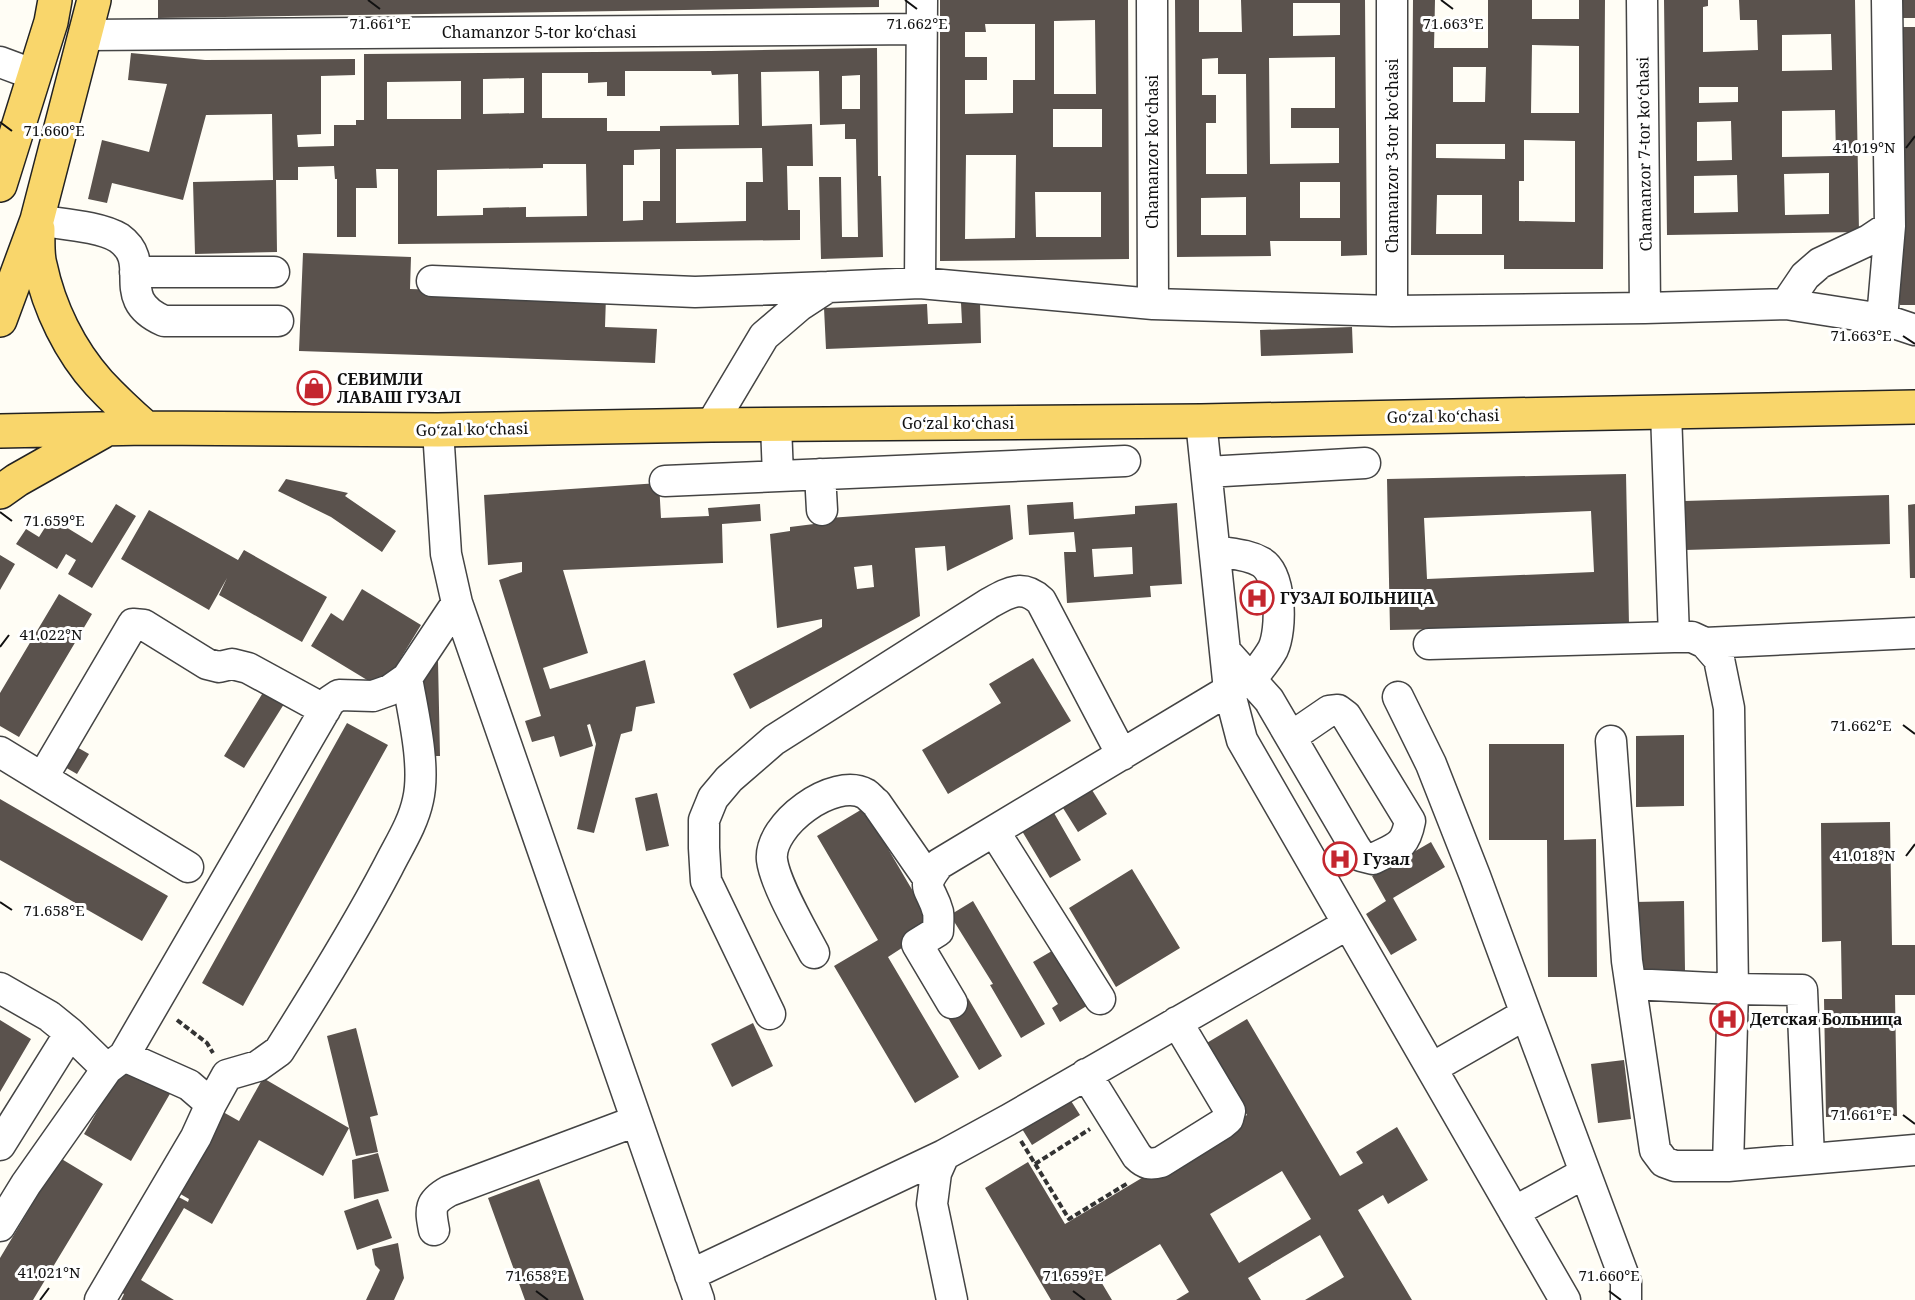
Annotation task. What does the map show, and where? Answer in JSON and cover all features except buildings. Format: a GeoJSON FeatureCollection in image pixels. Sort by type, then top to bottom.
{"type":"FeatureCollection","features":[{"type":"Feature","properties":{"kind":"main road"},"geometry":{"type":"LineString","coordinates":[[0,185],[51,22],[55,0]]}},
{"type":"Feature","properties":{"kind":"main road"},"geometry":{"type":"LineString","coordinates":[[0,320],[37,220],[94,0]]}},
{"type":"Feature","properties":{"kind":"main road"},"geometry":{"type":"LineString","coordinates":[[37,220],[39,263],[62,329],[99,383],[146,428]]}},
{"type":"Feature","properties":{"kind":"main road","name":"Goʻzal koʻchasi"},"geometry":{"type":"LineString","coordinates":[[0,431],[146,428],[438,430],[1201,421],[1915,407]]}},
{"type":"Feature","properties":{"kind":"main road"},"geometry":{"type":"LineString","coordinates":[[0,492],[17,480],[107,430]]}},
{"type":"Feature","properties":{"kind":"street","name":"Chamanzor koʻchasi"},"geometry":{"type":"LineString","coordinates":[[1152,0],[1153,304]]}},
{"type":"Feature","properties":{"kind":"street","name":"Chamanzor 3-tor koʻchasi"},"geometry":{"type":"LineString","coordinates":[[1392,0],[1392,311]]}},
{"type":"Feature","properties":{"kind":"street","name":"Chamanzor 7-tor koʻchasi"},"geometry":{"type":"LineString","coordinates":[[1642,0],[1645,308]]}},
{"type":"Feature","properties":{"kind":"street"},"geometry":{"type":"LineString","coordinates":[[1882,320],[1890,226],[1887,0]]}},
{"type":"Feature","properties":{"kind":"street","name":"Chamanzor 5-tor koʻchasi"},"geometry":{"type":"LineString","coordinates":[[85,35],[921,14],[920,283]]}},
{"type":"Feature","properties":{"kind":"street"},"geometry":{"type":"LineString","coordinates":[[0,62],[35,75]]}},
{"type":"Feature","properties":{"kind":"street"},"geometry":{"type":"LineString","coordinates":[[37,220],[102,231],[118,238],[135,259],[135,285],[138,301],[149,314],[164,321],[278,321]]}},
{"type":"Feature","properties":{"kind":"street"},"geometry":{"type":"LineString","coordinates":[[1786,304],[1805,276],[1820,263],[1869,240],[1890,226]]}},
{"type":"Feature","properties":{"kind":"street"},"geometry":{"type":"LineString","coordinates":[[135,272],[274,272]]}},
{"type":"Feature","properties":{"kind":"street"},"geometry":{"type":"LineString","coordinates":[[432,281],[695,292],[920,283],[1153,304],[1392,311],[1786,304],[1882,320],[1915,330]]}},
{"type":"Feature","properties":{"kind":"street"},"geometry":{"type":"LineString","coordinates":[[711,425],[764,336],[800,306],[828,287]]}},
{"type":"Feature","properties":{"kind":"street"},"geometry":{"type":"LineString","coordinates":[[1666,412],[1674,637]]}},
{"type":"Feature","properties":{"kind":"street"},"geometry":{"type":"LineString","coordinates":[[1201,421],[1226,652],[1240,685],[1242,740],[1565,1300]]}},
{"type":"Feature","properties":{"kind":"street"},"geometry":{"type":"LineString","coordinates":[[776,425],[778,476]]}},
{"type":"Feature","properties":{"kind":"street"},"geometry":{"type":"LineString","coordinates":[[438,430],[446,554],[457,603],[694,1288],[1008,1120],[1348,924]]}},
{"type":"Feature","properties":{"kind":"street"},"geometry":{"type":"LineString","coordinates":[[665,481],[1125,461]]}},
{"type":"Feature","properties":{"kind":"street"},"geometry":{"type":"LineString","coordinates":[[1207,472],[1365,463]]}},
{"type":"Feature","properties":{"kind":"street"},"geometry":{"type":"LineString","coordinates":[[820,474],[822,510]]}},
{"type":"Feature","properties":{"kind":"street"},"geometry":{"type":"LineString","coordinates":[[952,1003],[917,945],[938,931],[938,912],[927,886],[928,878],[939,864],[1240,685],[1273,649],[1280,618],[1274,581],[1263,563],[1246,556],[1216,551]]}},
{"type":"Feature","properties":{"kind":"street"},"geometry":{"type":"LineString","coordinates":[[770,1014],[706,881],[704,819],[713,798],[729,779],[774,740],[988,604],[1011,592],[1025,591],[1034,594],[1041,601],[1122,755]]}},
{"type":"Feature","properties":{"kind":"street"},"geometry":{"type":"LineString","coordinates":[[0,1226],[26,1184],[116,1062],[153,1006],[330,701],[339,694],[373,696],[390,690],[406,678],[457,603]]}},
{"type":"Feature","properties":{"kind":"street"},"geometry":{"type":"LineString","coordinates":[[43,777],[133,624],[144,625],[207,664],[219,667],[232,664],[248,668],[325,710]]}},
{"type":"Feature","properties":{"kind":"street"},"geometry":{"type":"LineString","coordinates":[[1429,644],[1674,637],[1692,638],[1705,643],[1915,633]]}},
{"type":"Feature","properties":{"kind":"street"},"geometry":{"type":"LineString","coordinates":[[1705,643],[1719,659],[1729,708],[1733,989],[1728,1166]]}},
{"type":"Feature","properties":{"kind":"street"},"geometry":{"type":"LineString","coordinates":[[99,1300],[196,1137],[227,1075],[258,1066],[279,1052],[371,901],[412,819],[419,799],[420,777],[417,734],[406,678]]}},
{"type":"Feature","properties":{"kind":"street"},"geometry":{"type":"LineString","coordinates":[[1240,685],[1269,700],[1361,856],[1373,859],[1398,847],[1407,837],[1410,821],[1347,716],[1338,710],[1329,711],[1291,737]]}},
{"type":"Feature","properties":{"kind":"street"},"geometry":{"type":"LineString","coordinates":[[1398,697],[1431,764],[1475,876],[1626,1282],[1626,1300]]}},
{"type":"Feature","properties":{"kind":"street"},"geometry":{"type":"LineString","coordinates":[[1611,741],[1627,961],[1655,1150],[1664,1162],[1675,1166],[1728,1166],[1915,1150]]}},
{"type":"Feature","properties":{"kind":"street"},"geometry":{"type":"LineString","coordinates":[[0,752],[188,867]]}},
{"type":"Feature","properties":{"kind":"street"},"geometry":{"type":"LineString","coordinates":[[814,952],[789,904],[772,859],[775,842],[783,829],[820,797],[840,791],[865,794],[876,803],[928,878]]}},
{"type":"Feature","properties":{"kind":"street"},"geometry":{"type":"LineString","coordinates":[[994,831],[1100,999]]}},
{"type":"Feature","properties":{"kind":"street"},"geometry":{"type":"LineString","coordinates":[[1631,984],[1802,990],[1809,1158]]}},
{"type":"Feature","properties":{"kind":"street"},"geometry":{"type":"LineString","coordinates":[[0,988],[49,1016],[70,1033],[116,1062],[189,1085],[211,1104]]}},
{"type":"Feature","properties":{"kind":"street"},"geometry":{"type":"LineString","coordinates":[[1432,1068],[1526,1014]]}},
{"type":"Feature","properties":{"kind":"street"},"geometry":{"type":"LineString","coordinates":[[1086,1074],[1137,1156],[1143,1162],[1152,1165],[1161,1162],[1222,1124],[1228,1119],[1230,1111],[1177,1022]]}},
{"type":"Feature","properties":{"kind":"street"},"geometry":{"type":"LineString","coordinates":[[0,1145],[70,1033]]}},
{"type":"Feature","properties":{"kind":"street"},"geometry":{"type":"LineString","coordinates":[[434,1230],[432,1205],[449,1191],[636,1121]]}},
{"type":"Feature","properties":{"kind":"street"},"geometry":{"type":"LineString","coordinates":[[944,1155],[936,1173],[932,1204],[952,1300]]}},
{"type":"Feature","properties":{"kind":"street"},"geometry":{"type":"LineString","coordinates":[[1514,1212],[1585,1173]]}},
{"type":"Feature","properties":{"kind":"path"},"geometry":{"type":"LineString","coordinates":[[153,1006],[184,1025],[207,1043],[227,1075]]}},
{"type":"Feature","properties":{"kind":"path"},"geometry":{"type":"LineString","coordinates":[[1035,1164],[1112,1116]]}},
{"type":"Feature","properties":{"kind":"path"},"geometry":{"type":"LineString","coordinates":[[1008,1120],[1069,1219],[1138,1176],[1143,1162]]}},
{"type":"Feature","properties":{"kind":"place","name":"СЕВИМЛИ ЛАВАШ ГУЗАЛ"},"geometry":{"type":"Point","coordinates":[314,388]}},
{"type":"Feature","properties":{"kind":"place","name":"ГУЗАЛ БОЛЬНИЦА"},"geometry":{"type":"Point","coordinates":[1257,598]}},
{"type":"Feature","properties":{"kind":"place","name":"Гузал"},"geometry":{"type":"Point","coordinates":[1340,859]}},
{"type":"Feature","properties":{"kind":"place","name":"Детская Больница"},"geometry":{"type":"Point","coordinates":[1727,1019]}}]}
